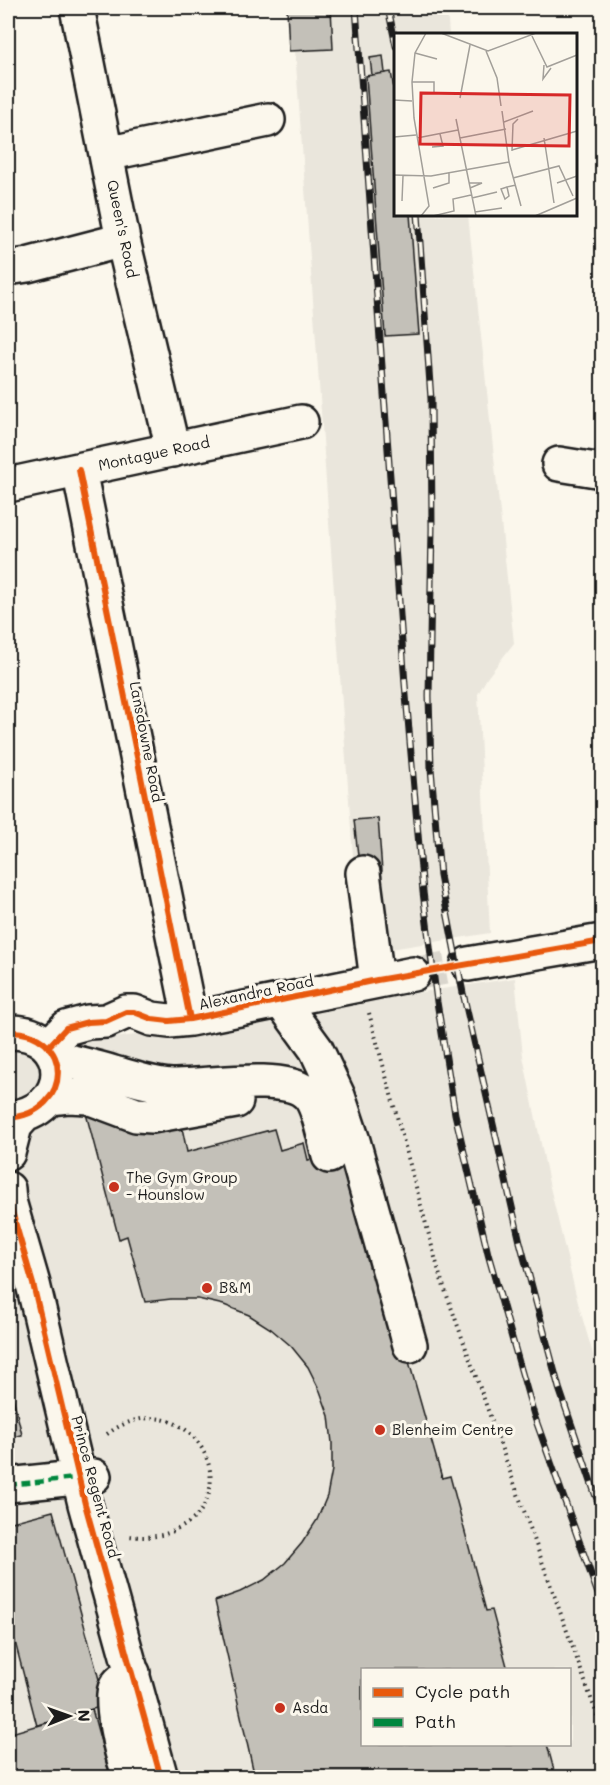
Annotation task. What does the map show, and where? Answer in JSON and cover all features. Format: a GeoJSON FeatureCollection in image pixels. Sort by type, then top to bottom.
{"type":"FeatureCollection","features":[{"type":"Feature","properties":{"kind":"street","name":"Queen's Road"},"geometry":{"type":"LineString","coordinates":[[77,8],[123,240],[173,450]]}},
{"type":"Feature","properties":{"kind":"street"},"geometry":{"type":"LineString","coordinates":[[106,154],[268,120]]}},
{"type":"Feature","properties":{"kind":"street"},"geometry":{"type":"LineString","coordinates":[[8,268],[123,240]]}},
{"type":"Feature","properties":{"kind":"street","name":"Montague Road"},"geometry":{"type":"LineString","coordinates":[[8,485],[302,422]]}},
{"type":"Feature","properties":{"kind":"street"},"geometry":{"type":"LineString","coordinates":[[559,464],[603,471]]}},
{"type":"Feature","properties":{"kind":"street","name":"Lansdowne Road"},"geometry":{"type":"LineString","coordinates":[[78,470],[190,1019]]}},
{"type":"Feature","properties":{"kind":"street"},"geometry":{"type":"LineString","coordinates":[[363,873],[369,982]]}},
{"type":"Feature","properties":{"kind":"street"},"geometry":{"type":"LineString","coordinates":[[468,964],[603,941]]}},
{"type":"Feature","properties":{"kind":"street","name":"Alexandra Road"},"geometry":{"type":"LineString","coordinates":[[52,1052],[66,1028],[88,1022],[106,1021],[119,1028],[135,1029],[152,1019],[169,1021],[190,1019],[413,974]]}},
{"type":"Feature","properties":{"kind":"street"},"geometry":{"type":"LineString","coordinates":[[281,1001],[316,1049],[338,1096],[354,1141],[410,1345]]}},
{"type":"Feature","properties":{"kind":"street"},"geometry":{"type":"LineString","coordinates":[[8,1032],[26,1034],[52,1052],[149,1083],[172,1086],[235,1083],[294,1086],[305,1092],[314,1103],[322,1158],[303,1120],[292,1110],[278,1104],[258,1100],[237,1101],[152,1116],[136,1115],[88,1097],[50,1098]]}},
{"type":"Feature","properties":{"kind":"street"},"geometry":{"type":"LineString","coordinates":[[8,1153],[15,1117],[32,1113],[50,1098],[58,1073],[52,1052]]}},
{"type":"Feature","properties":{"kind":"street","name":"Prince Regent Road"},"geometry":{"type":"LineString","coordinates":[[8,1196],[86,1477],[161,1778]]}},
{"type":"Feature","properties":{"kind":"street"},"geometry":{"type":"LineString","coordinates":[[8,1485],[86,1477]]}},
{"type":"Feature","properties":{"kind":"street"},"geometry":{"type":"LineString","coordinates":[[127,1768],[117,1726],[115,1689],[121,1681],[133,1673]]}},
{"type":"Feature","properties":{"kind":"path"},"geometry":{"type":"LineString","coordinates":[[369,982],[440,1276],[603,1729]]}},
{"type":"Feature","properties":{"kind":"path"},"geometry":{"type":"LineString","coordinates":[[106,1434],[128,1421],[148,1418],[164,1419],[180,1424],[194,1436],[210,1468],[209,1494],[197,1515],[187,1524],[158,1536],[143,1538],[129,1536]]}},
{"type":"Feature","properties":{"kind":"shaded area"},"geometry":{"type":"Polygon","coordinates":[[[292,8],[447,8],[449,33],[394,33],[394,216],[468,216],[514,643],[487,678],[478,694],[490,933],[360,954],[292,8]]]}},
{"type":"Feature","properties":{"kind":"shaded area"},"geometry":{"type":"Polygon","coordinates":[[[515,978],[523,1056],[549,1183],[578,1303],[602,1385],[602,1777],[8,1777],[8,1052],[515,978]]]}},
{"type":"Feature","properties":{"kind":"building"},"geometry":{"type":"Polygon","coordinates":[[[287,8],[331,8],[333,49],[289,51],[287,8]]]}},
{"type":"Feature","properties":{"kind":"building"},"geometry":{"type":"Polygon","coordinates":[[[383,56],[385,73],[372,75],[370,58],[383,56]]]}},
{"type":"Feature","properties":{"kind":"building"},"geometry":{"type":"Polygon","coordinates":[[[391,72],[394,89],[394,216],[410,216],[419,334],[385,336],[366,76],[391,72]]]}},
{"type":"Feature","properties":{"kind":"building"},"geometry":{"type":"Polygon","coordinates":[[[378,818],[382,871],[360,873],[354,820],[378,818]]]}},
{"type":"Feature","properties":{"kind":"building","name":"Blenheim Centre"},"geometry":{"type":"Polygon","coordinates":[[[148,1096],[180,1118],[187,1152],[274,1129],[280,1150],[304,1143],[308,1160],[349,1150],[442,1478],[450,1476],[486,1611],[492,1610],[507,1668],[361,1668],[361,1746],[548,1746],[556,1778],[255,1778],[215,1601],[264,1580],[285,1563],[317,1520],[327,1496],[332,1470],[329,1416],[308,1367],[291,1346],[271,1329],[249,1315],[224,1305],[198,1299],[145,1302],[127,1236],[119,1239],[84,1106],[124,1103],[148,1096]]]}},
{"type":"Feature","properties":{"kind":"building"},"geometry":{"type":"Polygon","coordinates":[[[8,1376],[22,1435],[8,1438],[8,1376]]]}},
{"type":"Feature","properties":{"kind":"building"},"geometry":{"type":"Polygon","coordinates":[[[53,1511],[106,1705],[37,1726],[8,1615],[8,1523],[53,1511]]]}},
{"type":"Feature","properties":{"kind":"building"},"geometry":{"type":"Polygon","coordinates":[[[92,1709],[109,1772],[89,1778],[8,1778],[8,1734],[92,1709]]]}},
{"type":"Feature","properties":{"kind":"building"},"geometry":{"type":"Polygon","coordinates":[[[142,1764],[145,1778],[89,1778],[127,1768],[142,1764]]]}},
{"type":"Feature","properties":{"kind":"tunnel"},"geometry":{"type":"LineString","coordinates":[[413,974],[468,964]]}},
{"type":"Feature","properties":{"kind":"railway"},"geometry":{"type":"LineString","coordinates":[[356,8],[405,684],[423,892],[437,1002],[455,1114],[488,1254],[534,1415],[602,1605]]}},
{"type":"Feature","properties":{"kind":"railway"},"geometry":{"type":"LineString","coordinates":[[388,8],[394,36]]}},
{"type":"Feature","properties":{"kind":"railway"},"geometry":{"type":"LineString","coordinates":[[418,216],[431,399],[432,528],[429,696],[431,768],[440,876],[463,993],[520,1242],[559,1388],[602,1514]]}},
{"type":"Feature","properties":{"kind":"marked path"},"geometry":{"type":"LineString","coordinates":[[8,1485],[94,1476]]}},
{"type":"Feature","properties":{"kind":"cycle path"},"geometry":{"type":"LineString","coordinates":[[79,470],[190,1019]]}},
{"type":"Feature","properties":{"kind":"cycle path"},"geometry":{"type":"LineString","coordinates":[[49,1046],[66,1028],[88,1022],[106,1021],[126,1012],[169,1021],[190,1019],[377,980],[602,941]]}},
{"type":"Feature","properties":{"kind":"cycle path"},"geometry":{"type":"LineString","coordinates":[[8,1032],[30,1035],[45,1044],[55,1057],[58,1072],[55,1088],[46,1102],[30,1113],[8,1118]]}},
{"type":"Feature","properties":{"kind":"cycle path"},"geometry":{"type":"LineString","coordinates":[[8,1189],[9,1201],[33,1284],[85,1504],[161,1778]]}},
{"type":"Feature","properties":{"kind":"place","name":"The Gym Group - Hounslow"},"geometry":{"type":"Point","coordinates":[114,1187]}},
{"type":"Feature","properties":{"kind":"place","name":"B&M"},"geometry":{"type":"Point","coordinates":[207,1288]}},
{"type":"Feature","properties":{"kind":"place","name":"Blenheim Centre"},"geometry":{"type":"Point","coordinates":[380,1430]}},
{"type":"Feature","properties":{"kind":"place","name":"Asda"},"geometry":{"type":"Point","coordinates":[280,1708]}}]}
